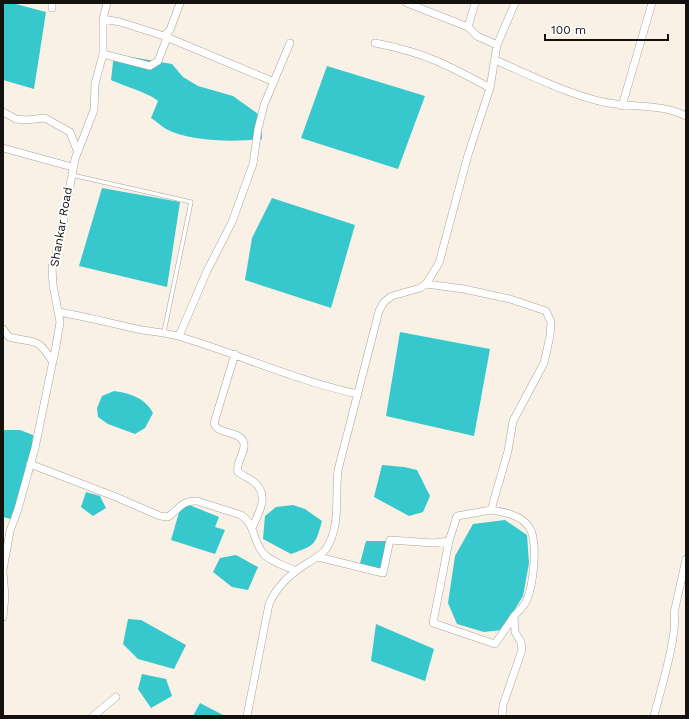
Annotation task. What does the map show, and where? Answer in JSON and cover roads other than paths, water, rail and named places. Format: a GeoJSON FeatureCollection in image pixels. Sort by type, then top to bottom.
{"type":"FeatureCollection","features":[{"type":"Feature","properties":{"kind":"street","name":"Shankar Road"},"geometry":{"type":"LineString","coordinates":[[3,617],[3,571],[10,531],[30,464],[53,362],[60,322],[53,285],[52,267],[59,245],[72,167],[77,150],[94,110],[95,84],[102,54],[103,19],[107,3]]}},
{"type":"Feature","properties":{"kind":"street"},"geometry":{"type":"LineString","coordinates":[[102,54],[150,66],[158,61],[180,3]]}},
{"type":"Feature","properties":{"kind":"street"},"geometry":{"type":"LineString","coordinates":[[407,3],[468,27],[477,36],[497,45]]}},
{"type":"Feature","properties":{"kind":"street"},"geometry":{"type":"LineString","coordinates":[[468,27],[475,3]]}},
{"type":"Feature","properties":{"kind":"street"},"geometry":{"type":"LineString","coordinates":[[247,716],[269,604],[279,587],[296,571],[318,557],[326,549],[336,518],[336,489],[338,470],[379,311],[384,302],[392,296],[420,288],[426,284],[439,262],[468,155],[490,88],[497,45],[515,3]]}},
{"type":"Feature","properties":{"kind":"street"},"geometry":{"type":"LineString","coordinates":[[622,106],[652,3]]}},
{"type":"Feature","properties":{"kind":"street"},"geometry":{"type":"LineString","coordinates":[[103,19],[120,22],[166,37],[272,81]]}},
{"type":"Feature","properties":{"kind":"street"},"geometry":{"type":"LineString","coordinates":[[179,336],[207,271],[232,222],[253,164],[258,129],[272,81],[290,43]]}},
{"type":"Feature","properties":{"kind":"street"},"geometry":{"type":"LineString","coordinates":[[375,43],[404,48],[427,55],[452,66],[490,88]]}},
{"type":"Feature","properties":{"kind":"street"},"geometry":{"type":"LineString","coordinates":[[494,60],[574,93],[622,106],[666,109],[686,116]]}},
{"type":"Feature","properties":{"kind":"street"},"geometry":{"type":"LineString","coordinates":[[3,112],[16,119],[45,118],[70,132],[77,150]]}},
{"type":"Feature","properties":{"kind":"street"},"geometry":{"type":"LineString","coordinates":[[3,148],[72,167]]}},
{"type":"Feature","properties":{"kind":"street"},"geometry":{"type":"LineString","coordinates":[[426,284],[464,289],[510,299],[522,305],[546,311],[551,322],[550,336],[544,363],[513,421],[508,451],[491,510]]}},
{"type":"Feature","properties":{"kind":"street"},"geometry":{"type":"LineString","coordinates":[[59,312],[179,336],[235,354],[272,370],[328,388],[358,394]]}},
{"type":"Feature","properties":{"kind":"street"},"geometry":{"type":"LineString","coordinates":[[3,329],[9,337],[42,344],[53,362]]}},
{"type":"Feature","properties":{"kind":"street"},"geometry":{"type":"LineString","coordinates":[[235,354],[214,423],[218,429],[241,437],[244,442],[237,466],[238,472],[254,482],[260,488],[262,497],[262,506],[252,528]]}},
{"type":"Feature","properties":{"kind":"street"},"geometry":{"type":"LineString","coordinates":[[30,464],[116,497],[160,516],[168,517],[185,502],[197,501],[241,515],[247,519],[263,554],[296,571]]}},
{"type":"Feature","properties":{"kind":"street"},"geometry":{"type":"LineString","coordinates":[[491,510],[509,513],[524,522],[529,527],[534,538],[532,575],[526,602],[514,616],[495,644],[433,623],[449,541],[457,516],[491,510]]}},
{"type":"Feature","properties":{"kind":"street"},"geometry":{"type":"LineString","coordinates":[[318,557],[383,573],[390,540],[433,543],[449,541]]}},
{"type":"Feature","properties":{"kind":"street"},"geometry":{"type":"LineString","coordinates":[[654,716],[674,635],[674,613],[686,559]]}},
{"type":"Feature","properties":{"kind":"street"},"geometry":{"type":"LineString","coordinates":[[502,716],[503,705],[522,650],[521,642],[515,632],[514,616]]}},
{"type":"Feature","properties":{"kind":"street"},"geometry":{"type":"LineString","coordinates":[[93,716],[116,697]]}},
{"type":"Feature","properties":{"kind":"lane"},"geometry":{"type":"LineString","coordinates":[[71,175],[191,202],[164,332]]}},
{"type":"Feature","properties":{"kind":"water"},"geometry":{"type":"Polygon","coordinates":[[[3,3],[12,3],[46,12],[34,89],[3,80],[3,3]]]}},
{"type":"Feature","properties":{"kind":"water"},"geometry":{"type":"Polygon","coordinates":[[[114,54],[172,64],[183,77],[198,86],[233,96],[261,116],[262,139],[227,141],[200,139],[166,129],[151,118],[158,101],[143,92],[111,80],[114,54]]]}},
{"type":"Feature","properties":{"kind":"water"},"geometry":{"type":"Polygon","coordinates":[[[327,66],[425,96],[398,169],[301,138],[327,66]]]}},
{"type":"Feature","properties":{"kind":"water"},"geometry":{"type":"Polygon","coordinates":[[[102,188],[180,202],[167,287],[79,266],[102,188]]]}},
{"type":"Feature","properties":{"kind":"water"},"geometry":{"type":"Polygon","coordinates":[[[272,198],[355,225],[331,308],[245,280],[252,238],[272,198]]]}},
{"type":"Feature","properties":{"kind":"water"},"geometry":{"type":"Polygon","coordinates":[[[400,332],[490,349],[474,436],[386,416],[400,332]]]}},
{"type":"Feature","properties":{"kind":"water"},"geometry":{"type":"Polygon","coordinates":[[[114,391],[126,393],[136,397],[150,408],[153,413],[145,428],[135,434],[108,424],[98,417],[97,408],[102,396],[114,391]]]}},
{"type":"Feature","properties":{"kind":"water"},"geometry":{"type":"Polygon","coordinates":[[[3,430],[20,430],[33,435],[32,449],[14,520],[3,517],[3,430]]]}},
{"type":"Feature","properties":{"kind":"water"},"geometry":{"type":"Polygon","coordinates":[[[382,465],[417,470],[430,496],[423,512],[409,516],[374,497],[382,465]]]}},
{"type":"Feature","properties":{"kind":"water"},"geometry":{"type":"Polygon","coordinates":[[[86,492],[100,496],[106,508],[93,516],[81,507],[86,492]]]}},
{"type":"Feature","properties":{"kind":"water"},"geometry":{"type":"Polygon","coordinates":[[[182,502],[219,517],[215,527],[225,530],[215,554],[171,540],[182,502]]]}},
{"type":"Feature","properties":{"kind":"water"},"geometry":{"type":"Polygon","coordinates":[[[293,505],[305,509],[322,521],[318,535],[313,544],[305,549],[291,554],[263,539],[265,516],[276,507],[293,505]]]}},
{"type":"Feature","properties":{"kind":"water"},"geometry":{"type":"Polygon","coordinates":[[[505,520],[527,535],[529,563],[523,596],[502,630],[484,632],[457,624],[448,603],[455,556],[473,524],[505,520]]]}},
{"type":"Feature","properties":{"kind":"water"},"geometry":{"type":"Polygon","coordinates":[[[366,541],[386,541],[381,573],[359,567],[366,541]]]}},
{"type":"Feature","properties":{"kind":"water"},"geometry":{"type":"Polygon","coordinates":[[[236,555],[258,567],[248,590],[232,587],[213,572],[220,558],[236,555]]]}},
{"type":"Feature","properties":{"kind":"water"},"geometry":{"type":"Polygon","coordinates":[[[128,619],[141,620],[186,645],[174,669],[138,659],[123,644],[128,619]]]}},
{"type":"Feature","properties":{"kind":"water"},"geometry":{"type":"Polygon","coordinates":[[[376,624],[434,649],[425,681],[371,661],[376,624]]]}},
{"type":"Feature","properties":{"kind":"water"},"geometry":{"type":"Polygon","coordinates":[[[142,674],[166,679],[172,696],[151,708],[138,689],[142,674]]]}},
{"type":"Feature","properties":{"kind":"water"},"geometry":{"type":"Polygon","coordinates":[[[200,703],[225,716],[193,716],[200,703]]]}}]}
